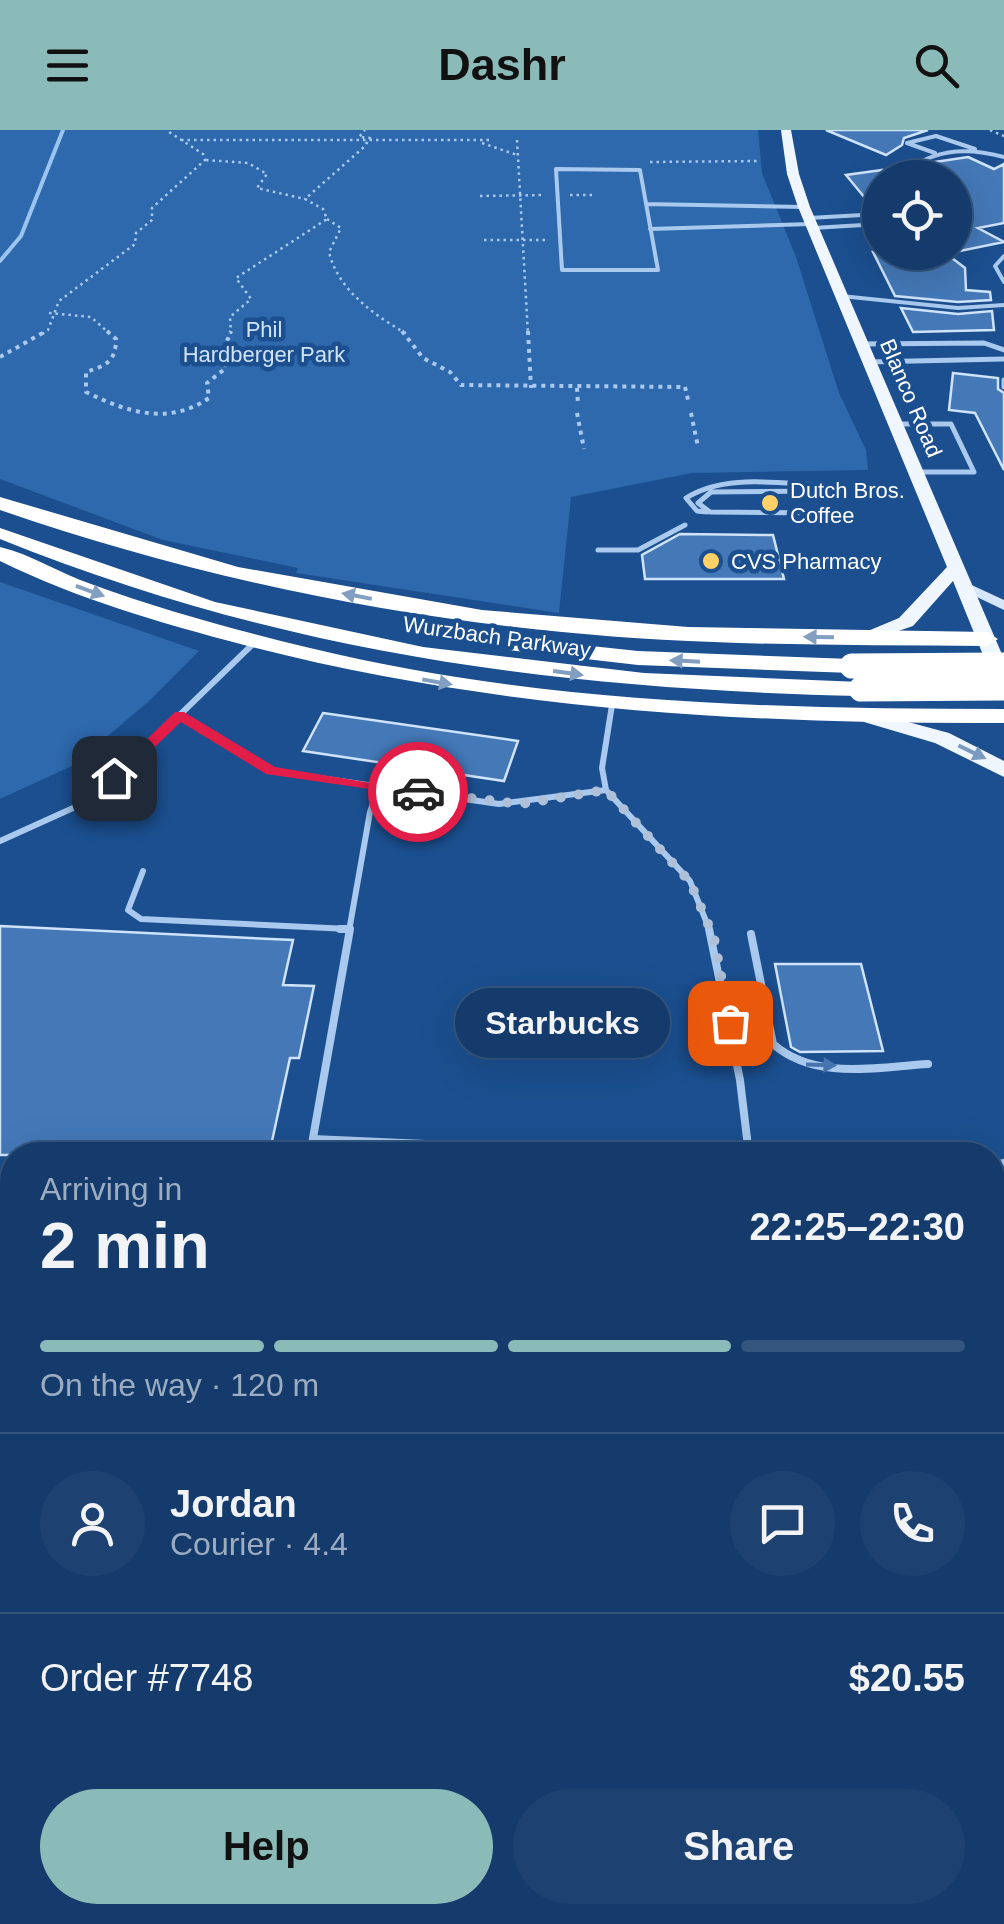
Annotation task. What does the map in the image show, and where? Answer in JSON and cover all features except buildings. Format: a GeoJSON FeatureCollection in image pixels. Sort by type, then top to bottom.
{"type":"FeatureCollection","features":[{"type":"Feature","properties":{"kind":"highway"},"geometry":{"type":"LineString","coordinates":[[0,503],[196,562],[406,605],[643,632],[995,639]]}},
{"type":"Feature","properties":{"kind":"highway","name":"Wurzbach Parkway"},"geometry":{"type":"LineString","coordinates":[[0,513],[174,575],[391,628],[638,658],[857,678],[1004,685]]}},
{"type":"Feature","properties":{"kind":"highway","name":"Wurzbach Parkway"},"geometry":{"type":"LineString","coordinates":[[0,532],[191,602],[380,646],[597,677],[741,688],[1004,666]]}},
{"type":"Feature","properties":{"kind":"highway"},"geometry":{"type":"LineString","coordinates":[[0,552],[138,608],[255,642],[466,688],[612,705],[884,717],[1004,716]]}},
{"type":"Feature","properties":{"kind":"highway"},"geometry":{"type":"LineString","coordinates":[[860,638],[913,658],[926,674],[929,685],[924,698],[884,717]]}},
{"type":"Feature","properties":{"kind":"main road","name":"Blanco Road"},"geometry":{"type":"LineString","coordinates":[[786,130],[792,174],[809,219],[959,577],[995,639],[1004,685]]}},
{"type":"Feature","properties":{"kind":"main road"},"geometry":{"type":"LineString","coordinates":[[860,638],[906,622],[959,577]]}},
{"type":"Feature","properties":{"kind":"main road"},"geometry":{"type":"LineString","coordinates":[[884,717],[946,740],[1004,770]]}},
{"type":"Feature","properties":{"kind":"street"},"geometry":{"type":"LineString","coordinates":[[959,577],[1004,606]]}},
{"type":"Feature","properties":{"kind":"lane"},"geometry":{"type":"LineString","coordinates":[[938,154],[907,143],[936,136],[1004,158]]}},
{"type":"Feature","properties":{"kind":"lane"},"geometry":{"type":"LineString","coordinates":[[920,160],[979,150]]}},
{"type":"Feature","properties":{"kind":"lane"},"geometry":{"type":"LineString","coordinates":[[556,169],[640,170],[646,204],[658,270],[562,270],[556,169]]}},
{"type":"Feature","properties":{"kind":"lane"},"geometry":{"type":"LineString","coordinates":[[646,204],[862,223]]}},
{"type":"Feature","properties":{"kind":"lane"},"geometry":{"type":"LineString","coordinates":[[650,229],[862,216]]}},
{"type":"Feature","properties":{"kind":"lane"},"geometry":{"type":"LineString","coordinates":[[1004,256],[995,266],[1004,282]]}},
{"type":"Feature","properties":{"kind":"lane"},"geometry":{"type":"LineString","coordinates":[[841,296],[958,308],[1004,305]]}},
{"type":"Feature","properties":{"kind":"lane"},"geometry":{"type":"LineString","coordinates":[[861,344],[984,344],[1004,350]]}},
{"type":"Feature","properties":{"kind":"lane"},"geometry":{"type":"LineString","coordinates":[[868,362],[1004,359]]}},
{"type":"Feature","properties":{"kind":"lane"},"geometry":{"type":"LineString","coordinates":[[896,424],[951,424],[974,472],[916,472]]}},
{"type":"Feature","properties":{"kind":"lane"},"geometry":{"type":"LineString","coordinates":[[710,512],[698,504],[698,498],[711,492],[825,488],[724,484],[704,487],[686,498],[696,511],[710,512],[832,512]]}},
{"type":"Feature","properties":{"kind":"lane"},"geometry":{"type":"LineString","coordinates":[[598,550],[638,550],[685,525]]}},
{"type":"Feature","properties":{"kind":"lane"},"geometry":{"type":"LineString","coordinates":[[0,841],[93,799],[255,642]]}},
{"type":"Feature","properties":{"kind":"lane"},"geometry":{"type":"LineString","coordinates":[[612,705],[602,768],[606,790],[690,882],[714,938],[747,1142]]}},
{"type":"Feature","properties":{"kind":"lane"},"geometry":{"type":"LineString","coordinates":[[180,715],[271,771],[521,804],[606,790]]}},
{"type":"Feature","properties":{"kind":"lane"},"geometry":{"type":"LineString","coordinates":[[312,1142],[379,786]]}},
{"type":"Feature","properties":{"kind":"lane"},"geometry":{"type":"LineString","coordinates":[[143,871],[128,910],[141,919],[350,929]]}},
{"type":"Feature","properties":{"kind":"lane"},"geometry":{"type":"LineString","coordinates":[[751,934],[772,1044],[780,1054],[809,1067],[928,1064]]}},
{"type":"Feature","properties":{"kind":"lane"},"geometry":{"type":"LineString","coordinates":[[313,1139],[381,1142]]}},
{"type":"Feature","properties":{"kind":"path"},"geometry":{"type":"LineString","coordinates":[[0,356],[48,330],[49,313],[59,299],[102,274],[134,244],[136,233],[152,220],[152,208],[176,196],[205,160],[204,154],[166,130]]}},
{"type":"Feature","properties":{"kind":"path"},"geometry":{"type":"LineString","coordinates":[[366,130],[359,137],[370,138]]}},
{"type":"Feature","properties":{"kind":"path"},"geometry":{"type":"LineString","coordinates":[[990,130],[1004,136]]}},
{"type":"Feature","properties":{"kind":"path"},"geometry":{"type":"LineString","coordinates":[[174,138],[491,140]]}},
{"type":"Feature","properties":{"kind":"path"},"geometry":{"type":"LineString","coordinates":[[304,199],[370,138]]}},
{"type":"Feature","properties":{"kind":"path"},"geometry":{"type":"LineString","coordinates":[[469,140],[517,155]]}},
{"type":"Feature","properties":{"kind":"path"},"geometry":{"type":"LineString","coordinates":[[517,140],[531,388]]}},
{"type":"Feature","properties":{"kind":"path"},"geometry":{"type":"LineString","coordinates":[[205,160],[254,166],[267,174],[256,188],[304,199],[323,209],[328,219],[341,228],[329,252],[334,272],[375,315],[409,335],[423,358],[450,372],[461,385],[685,385],[689,404]]}},
{"type":"Feature","properties":{"kind":"path"},"geometry":{"type":"LineString","coordinates":[[640,170],[638,162],[757,162]]}},
{"type":"Feature","properties":{"kind":"path"},"geometry":{"type":"LineString","coordinates":[[480,196],[546,195]]}},
{"type":"Feature","properties":{"kind":"path"},"geometry":{"type":"LineString","coordinates":[[567,195],[596,195]]}},
{"type":"Feature","properties":{"kind":"path"},"geometry":{"type":"LineString","coordinates":[[49,313],[91,317],[116,339],[117,356],[110,364],[86,372],[86,392],[143,414],[195,411],[209,398],[207,384],[226,368],[222,361],[224,342],[231,335],[230,317],[251,299],[236,278],[328,219]]}},
{"type":"Feature","properties":{"kind":"path"},"geometry":{"type":"LineString","coordinates":[[484,240],[560,240]]}},
{"type":"Feature","properties":{"kind":"path"},"geometry":{"type":"LineString","coordinates":[[528,329],[538,329]]}},
{"type":"Feature","properties":{"kind":"path"},"geometry":{"type":"LineString","coordinates":[[577,386],[578,404]]}},
{"type":"Feature","properties":{"kind":"path"},"geometry":{"type":"LineString","coordinates":[[578,413],[584,449]]}},
{"type":"Feature","properties":{"kind":"path"},"geometry":{"type":"LineString","coordinates":[[691,413],[698,446]]}},
{"type":"Feature","properties":{"kind":"green space","name":"Phil Hardberger Park"},"geometry":{"type":"Polygon","coordinates":[[[0,130],[758,130],[762,173],[796,257],[839,393],[866,450],[868,470],[692,473],[571,497],[559,613],[296,573],[298,568],[163,540],[0,479],[0,130]]]}},
{"type":"Feature","properties":{"kind":"green space"},"geometry":{"type":"Polygon","coordinates":[[[0,582],[199,651],[149,701],[74,765],[0,799],[0,582]]]}},
{"type":"Feature","properties":{"kind":"waterway"},"geometry":{"type":"LineString","coordinates":[[0,261],[21,236],[63,130]]}},
{"type":"Feature","properties":{"kind":"way so far"},"geometry":{"type":"LineString","coordinates":[[418,792],[521,804],[606,790],[690,882],[714,938],[730,1023]]}},
{"type":"Feature","properties":{"kind":"place","name":"Dutch Bros. Coffee"},"geometry":{"type":"Point","coordinates":[770,503]}},
{"type":"Feature","properties":{"kind":"place","name":"CVS Pharmacy"},"geometry":{"type":"Point","coordinates":[711,561]}},
{"type":"Feature","properties":{"kind":"place","name":"Starbucks"},"geometry":{"type":"Point","coordinates":[730,1023]}},
{"type":"Feature","properties":{"kind":"route"},"geometry":{"type":"LineString","coordinates":[[114,778],[180,715],[257,766],[271,771],[418,792]]}}]}
